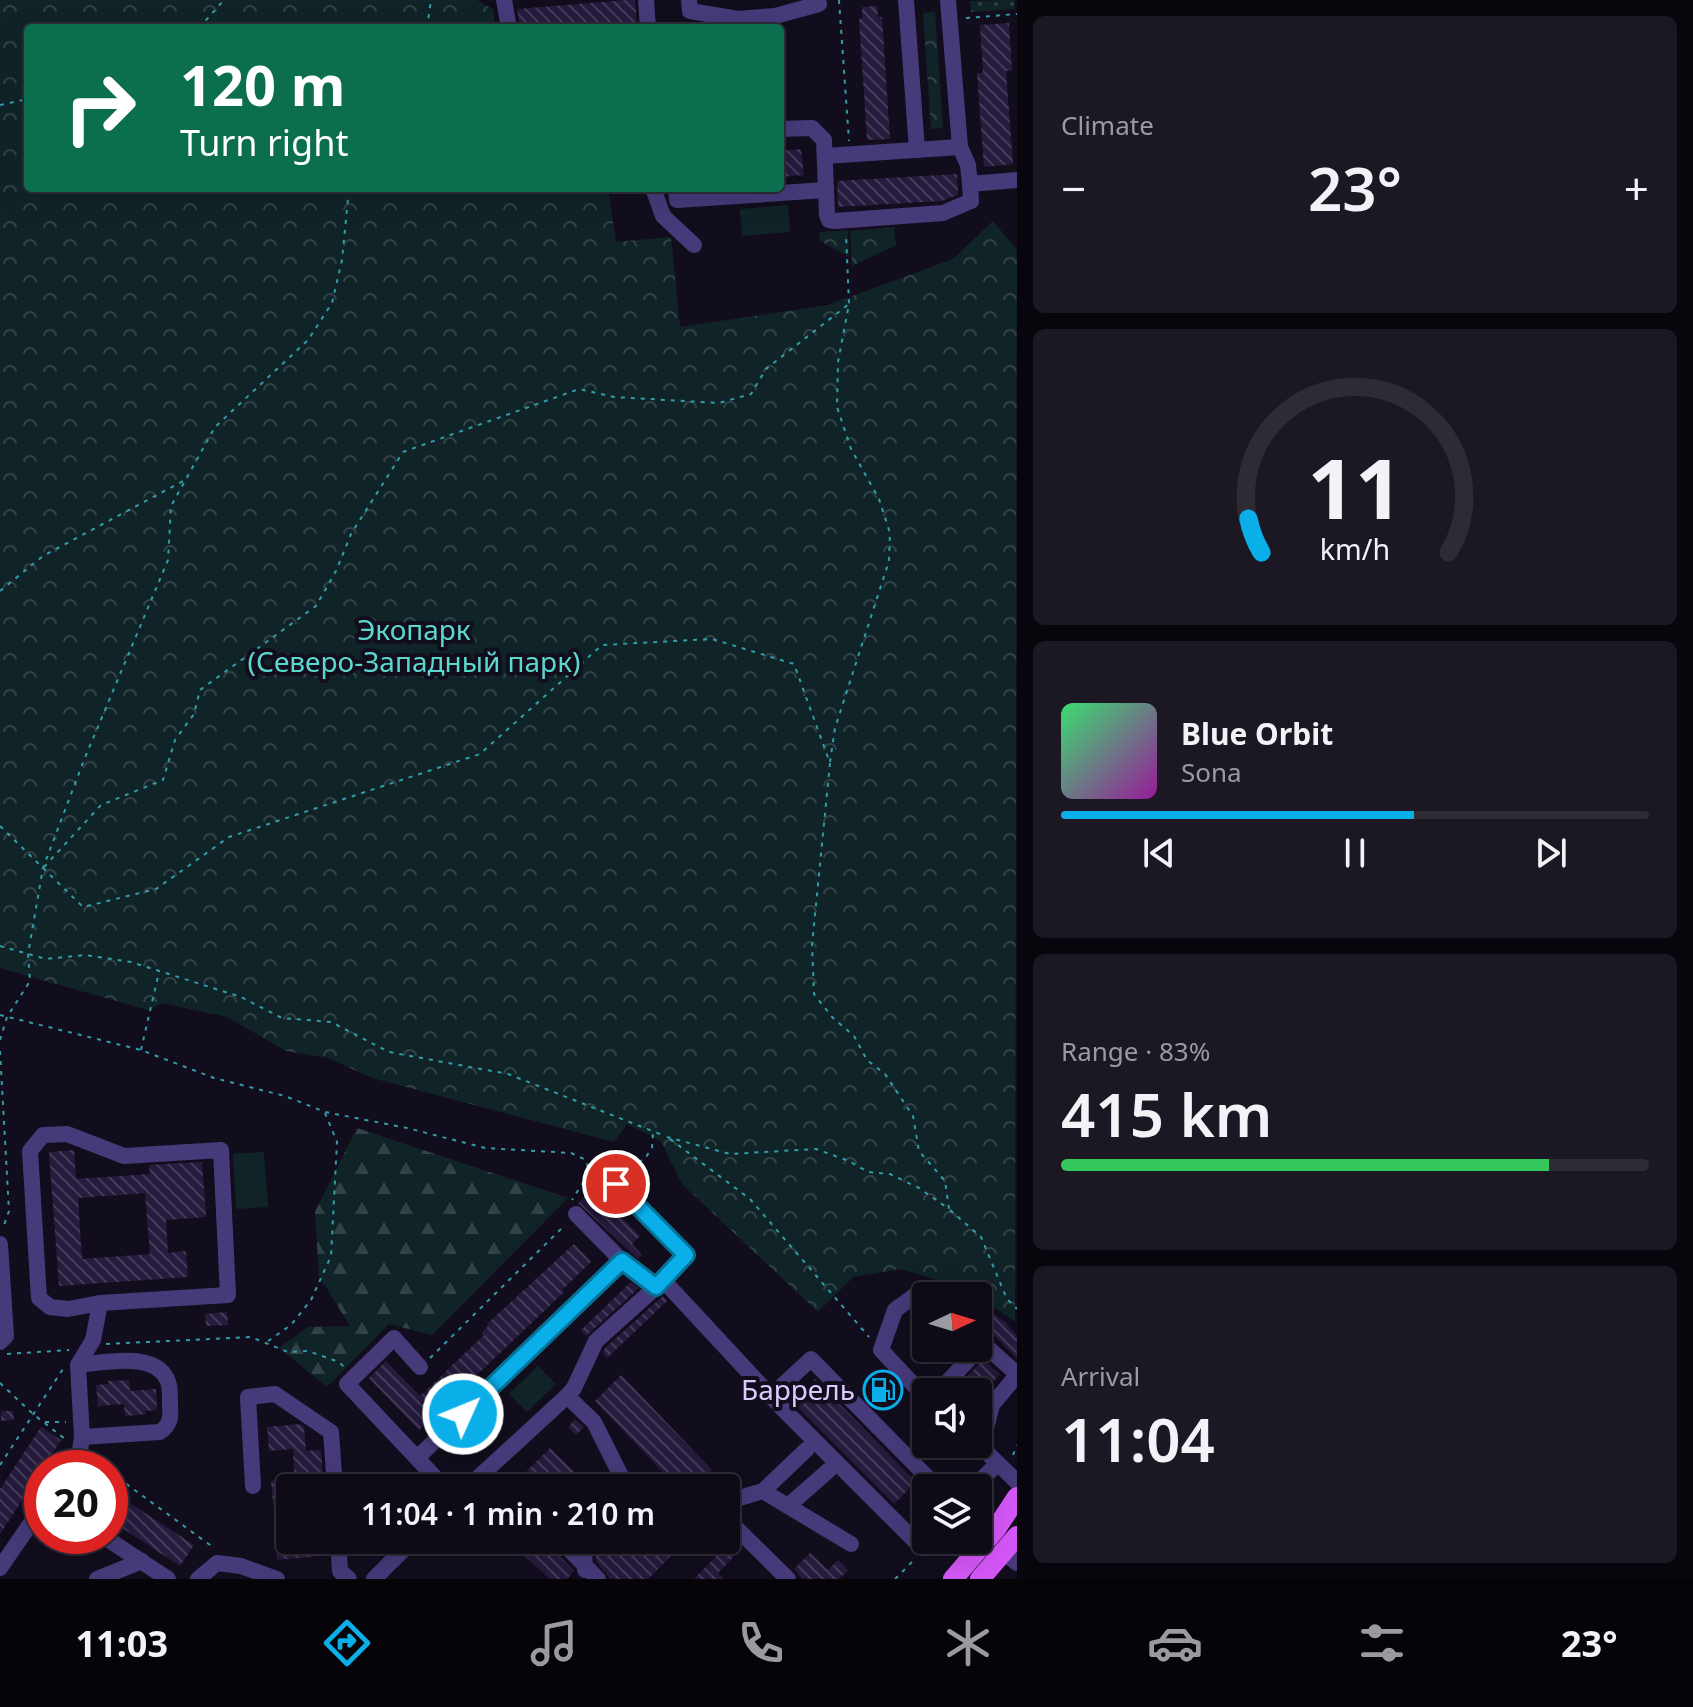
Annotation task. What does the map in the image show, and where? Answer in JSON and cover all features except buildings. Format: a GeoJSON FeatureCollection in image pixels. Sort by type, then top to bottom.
{"type":"FeatureCollection","features":[{"type":"Feature","properties":{"kind":"main road"},"geometry":{"type":"LineString","coordinates":[[953,1579],[996,1529],[1017,1497]]}},
{"type":"Feature","properties":{"kind":"main road"},"geometry":{"type":"LineString","coordinates":[[980,1579],[1010,1557],[1017,1536]]}},
{"type":"Feature","properties":{"kind":"lane"},"geometry":{"type":"LineString","coordinates":[[504,0],[508,24]]}},
{"type":"Feature","properties":{"kind":"lane"},"geometry":{"type":"LineString","coordinates":[[646,0],[648,24]]}},
{"type":"Feature","properties":{"kind":"lane"},"geometry":{"type":"LineString","coordinates":[[689,0],[690,11],[738,19],[775,16],[819,4],[818,0]]}},
{"type":"Feature","properties":{"kind":"lane"},"geometry":{"type":"LineString","coordinates":[[906,0],[917,150]]}},
{"type":"Feature","properties":{"kind":"lane"},"geometry":{"type":"LineString","coordinates":[[784,129],[812,128],[824,140],[829,220],[943,213],[971,201],[968,165],[960,147],[948,0]]}},
{"type":"Feature","properties":{"kind":"lane"},"geometry":{"type":"LineString","coordinates":[[825,156],[960,147]]}},
{"type":"Feature","properties":{"kind":"lane"},"geometry":{"type":"LineString","coordinates":[[970,184],[1017,180]]}},
{"type":"Feature","properties":{"kind":"lane"},"geometry":{"type":"LineString","coordinates":[[784,191],[825,190]]}},
{"type":"Feature","properties":{"kind":"lane"},"geometry":{"type":"LineString","coordinates":[[654,192],[663,216],[694,245]]}},
{"type":"Feature","properties":{"kind":"lane"},"geometry":{"type":"LineString","coordinates":[[663,216],[676,194],[750,192]]}},
{"type":"Feature","properties":{"kind":"lane"},"geometry":{"type":"LineString","coordinates":[[67,1134],[124,1156],[221,1150],[228,1295],[100,1303],[68,1309],[50,1307],[39,1298],[30,1151],[43,1135],[67,1134]]}},
{"type":"Feature","properties":{"kind":"lane"},"geometry":{"type":"LineString","coordinates":[[482,1474],[567,1396],[574,1388],[596,1341],[660,1284],[686,1255],[616,1184]]}},
{"type":"Feature","properties":{"kind":"lane"},"geometry":{"type":"LineString","coordinates":[[576,1214],[622,1261],[660,1284],[912,1538]]}},
{"type":"Feature","properties":{"kind":"lane"},"geometry":{"type":"LineString","coordinates":[[0,1244],[6,1336],[0,1342]]}},
{"type":"Feature","properties":{"kind":"lane"},"geometry":{"type":"LineString","coordinates":[[417,1458],[622,1261]]}},
{"type":"Feature","properties":{"kind":"lane"},"geometry":{"type":"LineString","coordinates":[[912,1298],[895,1310],[881,1350],[912,1383]]}},
{"type":"Feature","properties":{"kind":"lane"},"geometry":{"type":"LineString","coordinates":[[72,1364],[89,1346],[100,1303]]}},
{"type":"Feature","properties":{"kind":"lane"},"geometry":{"type":"LineString","coordinates":[[420,1367],[394,1338],[347,1384],[432,1474]]}},
{"type":"Feature","properties":{"kind":"lane"},"geometry":{"type":"LineString","coordinates":[[992,1352],[1017,1375],[992,1405]]}},
{"type":"Feature","properties":{"kind":"lane"},"geometry":{"type":"LineString","coordinates":[[771,1396],[811,1359],[924,1474]]}},
{"type":"Feature","properties":{"kind":"lane"},"geometry":{"type":"LineString","coordinates":[[72,1364],[129,1360],[147,1364],[161,1372],[169,1384],[171,1417],[168,1426],[160,1432],[81,1436]]}},
{"type":"Feature","properties":{"kind":"lane"},"geometry":{"type":"LineString","coordinates":[[950,1378],[963,1362]]}},
{"type":"Feature","properties":{"kind":"lane"},"geometry":{"type":"LineString","coordinates":[[72,1364],[81,1436],[75,1450]]}},
{"type":"Feature","properties":{"kind":"lane"},"geometry":{"type":"LineString","coordinates":[[253,1486],[248,1397],[275,1394],[331,1432],[334,1474]]}},
{"type":"Feature","properties":{"kind":"lane"},"geometry":{"type":"LineString","coordinates":[[567,1396],[594,1422],[620,1474]]}},
{"type":"Feature","properties":{"kind":"lane"},"geometry":{"type":"LineString","coordinates":[[740,1498],[763,1491],[807,1449]]}},
{"type":"Feature","properties":{"kind":"lane"},"geometry":{"type":"LineString","coordinates":[[991,1458],[1017,1482]]}},
{"type":"Feature","properties":{"kind":"lane"},"geometry":{"type":"LineString","coordinates":[[987,1474],[997,1464]]}},
{"type":"Feature","properties":{"kind":"lane"},"geometry":{"type":"LineString","coordinates":[[788,1506],[829,1470]]}},
{"type":"Feature","properties":{"kind":"lane"},"geometry":{"type":"LineString","coordinates":[[763,1491],[851,1544]]}},
{"type":"Feature","properties":{"kind":"lane"},"geometry":{"type":"LineString","coordinates":[[740,1532],[788,1579]]}},
{"type":"Feature","properties":{"kind":"lane"},"geometry":{"type":"LineString","coordinates":[[0,1568],[24,1533]]}},
{"type":"Feature","properties":{"kind":"lane"},"geometry":{"type":"LineString","coordinates":[[128,1552],[168,1579]]}},
{"type":"Feature","properties":{"kind":"lane"},"geometry":{"type":"LineString","coordinates":[[339,1554],[340,1571],[349,1579]]}},
{"type":"Feature","properties":{"kind":"lane"},"geometry":{"type":"LineString","coordinates":[[374,1579],[399,1554]]}},
{"type":"Feature","properties":{"kind":"lane"},"geometry":{"type":"LineString","coordinates":[[570,1554],[584,1572],[598,1579]]}},
{"type":"Feature","properties":{"kind":"lane"},"geometry":{"type":"LineString","coordinates":[[97,1579],[142,1561]]}},
{"type":"Feature","properties":{"kind":"lane"},"geometry":{"type":"LineString","coordinates":[[198,1579],[217,1563],[241,1566],[277,1579]]}},
{"type":"Feature","properties":{"kind":"path"},"geometry":{"type":"LineString","coordinates":[[203,24],[224,0]]}},
{"type":"Feature","properties":{"kind":"path"},"geometry":{"type":"LineString","coordinates":[[428,24],[431,0]]}},
{"type":"Feature","properties":{"kind":"path"},"geometry":{"type":"LineString","coordinates":[[839,0],[850,154]]}},
{"type":"Feature","properties":{"kind":"path"},"geometry":{"type":"LineString","coordinates":[[950,20],[1017,14]]}},
{"type":"Feature","properties":{"kind":"path"},"geometry":{"type":"LineString","coordinates":[[0,105],[24,100]]}},
{"type":"Feature","properties":{"kind":"path"},"geometry":{"type":"LineString","coordinates":[[0,1040],[7,1017],[30,981],[28,954],[43,868],[84,760],[168,560],[171,506],[215,427],[308,340],[332,303],[342,260],[349,192]]}},
{"type":"Feature","properties":{"kind":"path"},"geometry":{"type":"LineString","coordinates":[[845,221],[849,304],[838,362],[837,407],[851,449],[879,499],[890,533],[889,561],[835,728],[812,945],[814,994],[832,1017],[854,1036],[867,1060],[885,1074],[913,1116],[919,1151],[945,1181],[949,1209]]}},
{"type":"Feature","properties":{"kind":"path"},"geometry":{"type":"LineString","coordinates":[[43,868],[101,805],[163,780],[175,740],[194,714],[200,690],[316,606],[336,571],[351,534],[403,452],[579,389],[614,397],[719,403],[751,394],[766,369],[849,304]]}},
{"type":"Feature","properties":{"kind":"path"},"geometry":{"type":"LineString","coordinates":[[0,591],[43,556],[186,479]]}},
{"type":"Feature","properties":{"kind":"path"},"geometry":{"type":"LineString","coordinates":[[0,826],[83,907],[156,889],[229,837],[480,754],[602,645],[712,639],[794,664],[830,763]]}},
{"type":"Feature","properties":{"kind":"path"},"geometry":{"type":"LineString","coordinates":[[0,946],[46,959],[85,955],[131,962],[241,997],[282,1018],[331,1022],[389,1052],[508,1074],[667,1137],[730,1154],[816,1149],[868,1172],[890,1174],[919,1188],[981,1237],[1007,1299],[1017,1309]]}},
{"type":"Feature","properties":{"kind":"path"},"geometry":{"type":"LineString","coordinates":[[141,1050],[159,971]]}},
{"type":"Feature","properties":{"kind":"path"},"geometry":{"type":"LineString","coordinates":[[0,1015],[141,1050],[214,1078],[285,1096],[325,1112],[485,1148],[571,1153],[586,1160],[589,1173]]}},
{"type":"Feature","properties":{"kind":"path"},"geometry":{"type":"LineString","coordinates":[[0,1051],[9,1211],[0,1232]]}},
{"type":"Feature","properties":{"kind":"path"},"geometry":{"type":"LineString","coordinates":[[267,1342],[291,1325],[311,1300],[331,1256],[337,1142],[325,1112]]}},
{"type":"Feature","properties":{"kind":"path"},"geometry":{"type":"LineString","coordinates":[[420,1367],[576,1214],[572,1197],[589,1173],[604,1165],[620,1166],[644,1160],[652,1148],[653,1131]]}},
{"type":"Feature","properties":{"kind":"path"},"geometry":{"type":"LineString","coordinates":[[667,1137],[750,1199],[881,1350]]}},
{"type":"Feature","properties":{"kind":"path"},"geometry":{"type":"LineString","coordinates":[[0,1221],[7,1221]]}},
{"type":"Feature","properties":{"kind":"path"},"geometry":{"type":"LineString","coordinates":[[0,1355],[76,1350],[89,1346],[251,1337],[288,1352],[308,1351],[339,1362],[355,1376]]}},
{"type":"Feature","properties":{"kind":"path"},"geometry":{"type":"LineString","coordinates":[[0,1465],[33,1414],[72,1364]]}},
{"type":"Feature","properties":{"kind":"path"},"geometry":{"type":"LineString","coordinates":[[0,1383],[44,1423],[81,1436],[91,1450]]}},
{"type":"Feature","properties":{"kind":"path"},"geometry":{"type":"LineString","coordinates":[[44,1423],[81,1436]]}},
{"type":"Feature","properties":{"kind":"path"},"geometry":{"type":"LineString","coordinates":[[128,1485],[210,1545],[217,1563]]}},
{"type":"Feature","properties":{"kind":"path"},"geometry":{"type":"LineString","coordinates":[[895,1579],[915,1560]]}},
{"type":"Feature","properties":{"kind":"green space","name":"Экопарк (Северо-Западный парк)"},"geometry":{"type":"Polygon","coordinates":[[[0,0],[477,0],[494,10],[494,24],[24,24],[24,192],[609,192],[616,242],[671,237],[680,327],[828,305],[953,259],[993,221],[1017,250],[1015,1321],[992,1306],[992,1282],[943,1282],[900,1269],[853,1277],[818,1312],[682,1184],[661,1141],[627,1124],[614,1142],[372,1078],[328,1058],[286,1051],[227,1017],[163,1003],[148,1010],[0,968],[0,0]]]}},
{"type":"Feature","properties":{"kind":"green space"},"geometry":{"type":"Polygon","coordinates":[[[1014,0],[1015,9],[971,12],[970,1],[1014,0]]]}},
{"type":"Feature","properties":{"kind":"green space"},"geometry":{"type":"Polygon","coordinates":[[[935,12],[943,128],[931,129],[923,13],[935,12]]]}},
{"type":"Feature","properties":{"kind":"green space"},"geometry":{"type":"Polygon","coordinates":[[[788,205],[790,232],[742,236],[740,209],[788,205]]]}},
{"type":"Feature","properties":{"kind":"green space"},"geometry":{"type":"Polygon","coordinates":[[[894,227],[896,245],[852,266],[850,231],[894,227]]]}},
{"type":"Feature","properties":{"kind":"green space"},"geometry":{"type":"Polygon","coordinates":[[[848,230],[849,257],[820,241],[819,232],[848,230]]]}},
{"type":"Feature","properties":{"kind":"green space"},"geometry":{"type":"Polygon","coordinates":[[[357,1128],[568,1198],[432,1335],[389,1324],[327,1387],[279,1348],[308,1327],[350,1326],[319,1276],[315,1212],[357,1128]]]}},
{"type":"Feature","properties":{"kind":"green space"},"geometry":{"type":"Polygon","coordinates":[[[264,1152],[268,1207],[236,1209],[233,1154],[264,1152]]]}},
{"type":"Feature","properties":{"kind":"green space"},"geometry":{"type":"Polygon","coordinates":[[[538,1366],[556,1384],[527,1412],[509,1394],[538,1366]]]}},
{"type":"Feature","properties":{"kind":"place","name":"Баррель"},"geometry":{"type":"Point","coordinates":[883,1390]}},
{"type":"Feature","properties":{"kind":"route"},"geometry":{"type":"LineString","coordinates":[[463,1414],[622,1261],[656,1287],[686,1255],[616,1184]]}}]}
